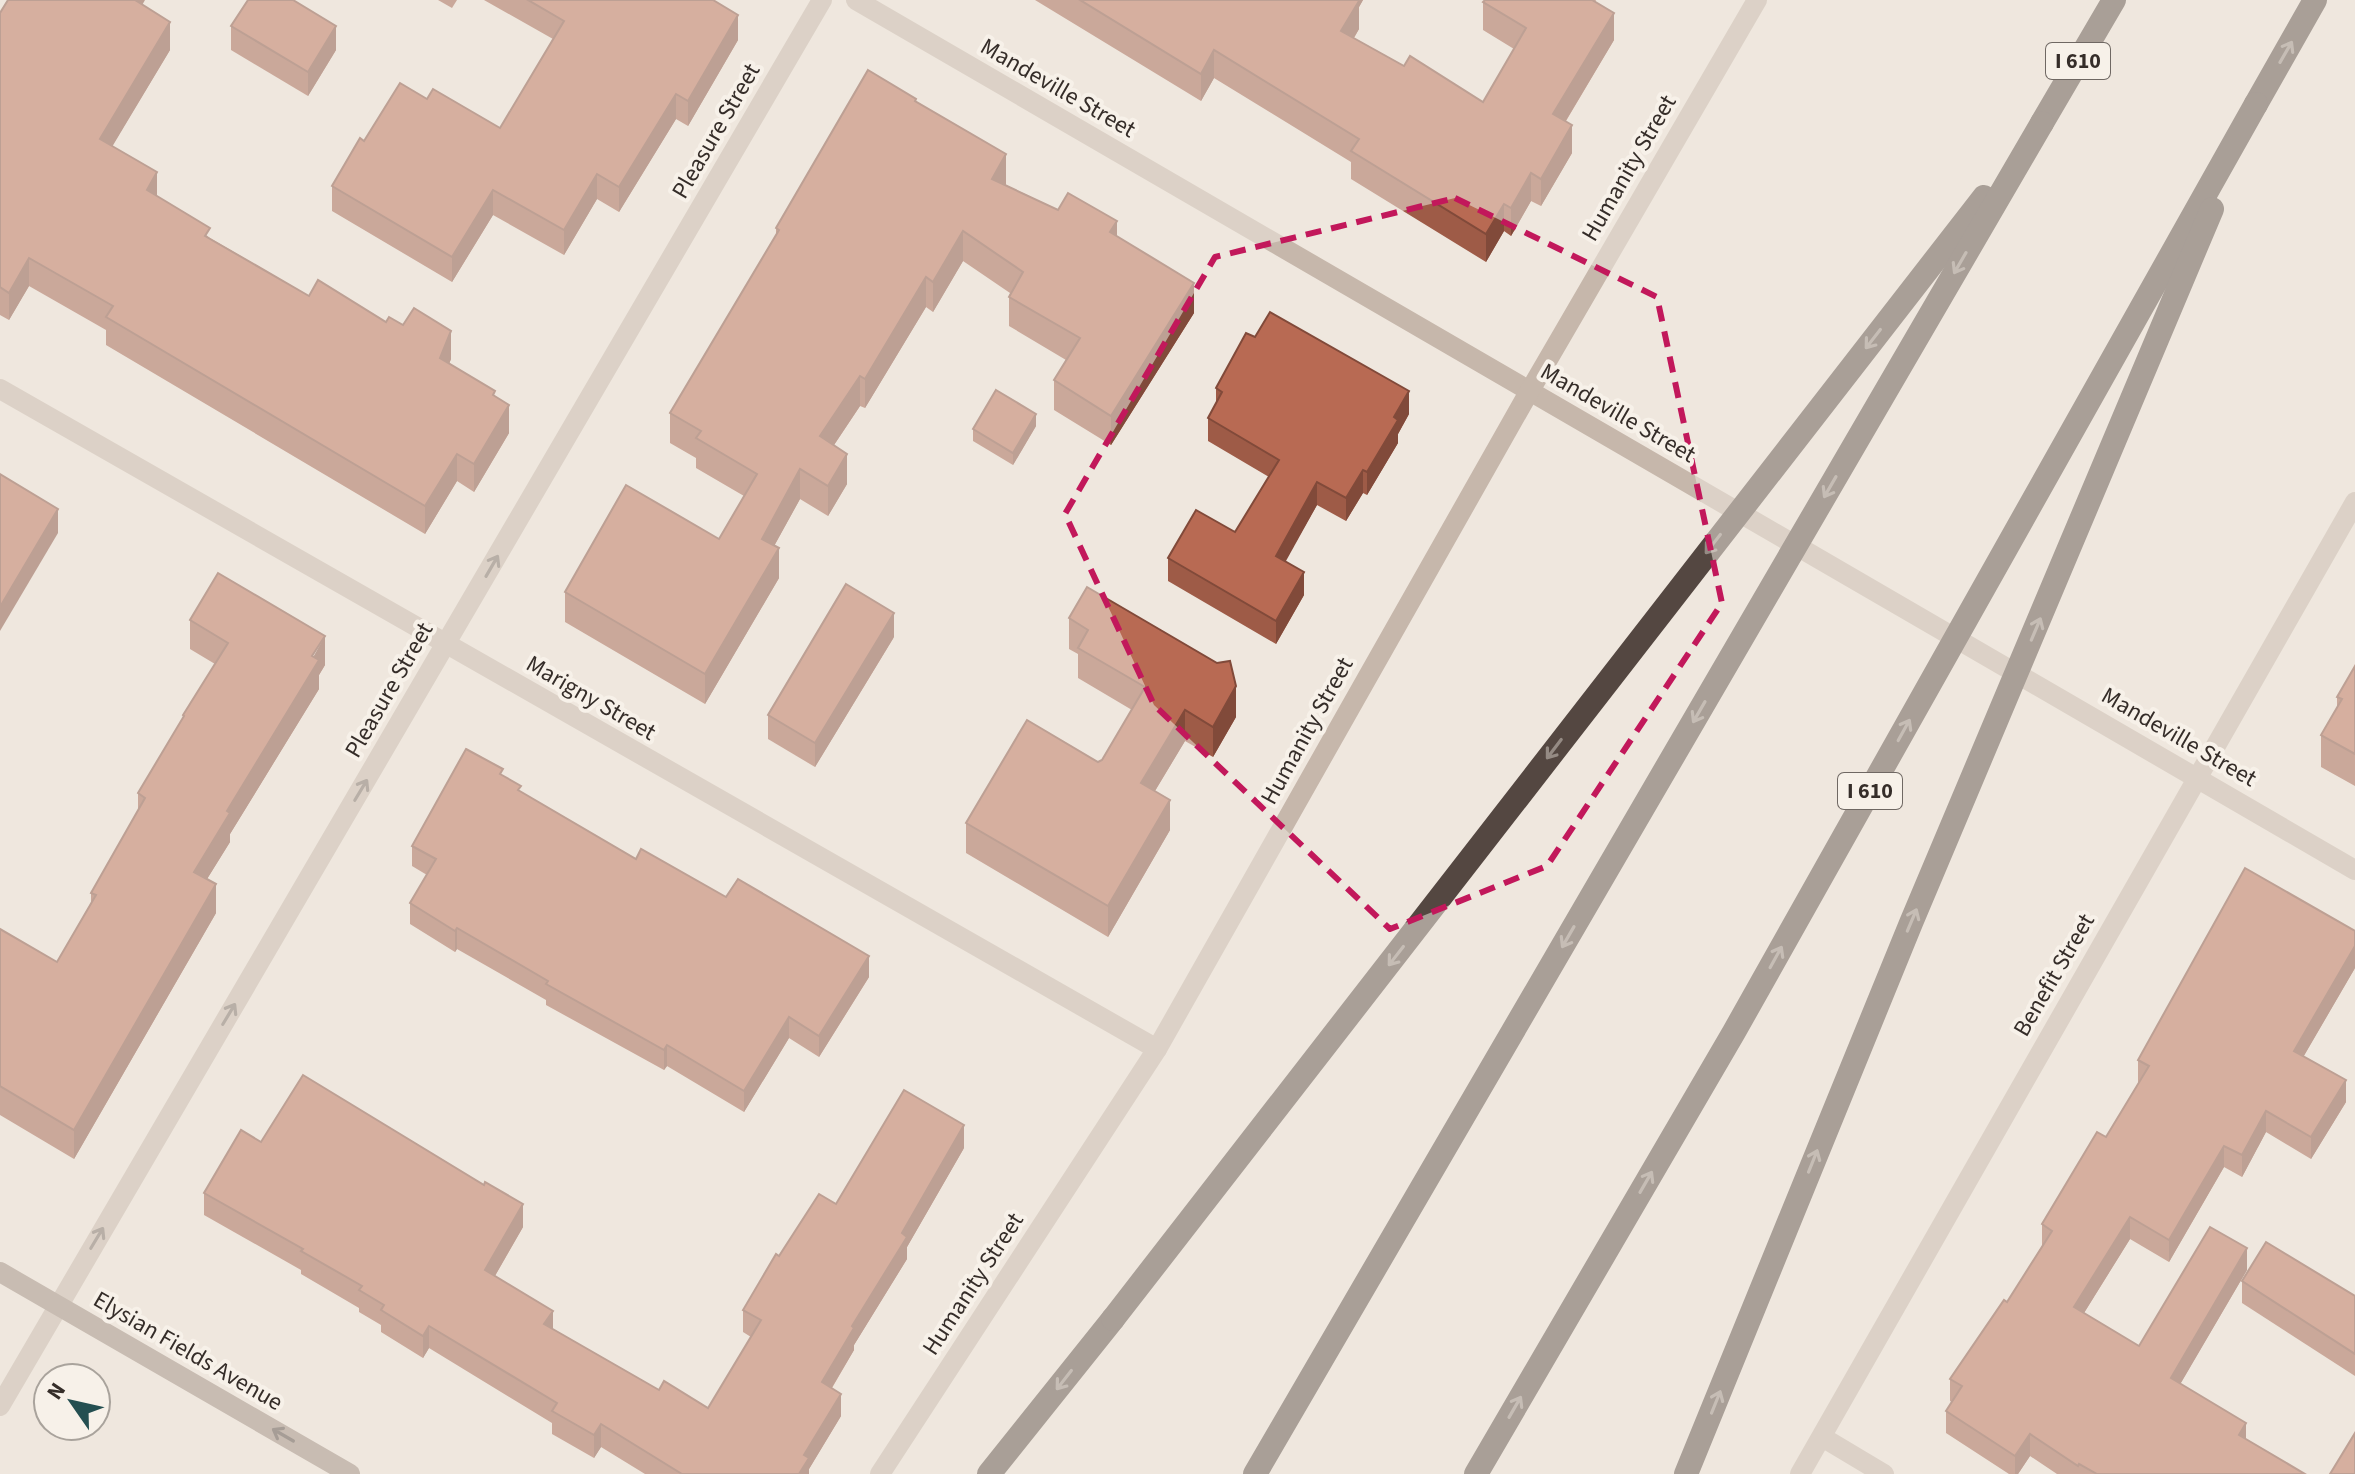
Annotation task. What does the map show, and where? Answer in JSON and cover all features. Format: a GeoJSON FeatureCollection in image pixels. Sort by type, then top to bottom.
{"type":"FeatureCollection","features":[{"type":"Feature","properties":{"kind":"highway","name":"I 610"},"geometry":{"type":"LineString","coordinates":[[1255,1474],[2114,0]]}},
{"type":"Feature","properties":{"kind":"highway","name":"I 610"},"geometry":{"type":"LineString","coordinates":[[1476,1474],[1734,1032],[2315,0]]}},
{"type":"Feature","properties":{"kind":"highway"},"geometry":{"type":"LineString","coordinates":[[1686,1474],[1905,937],[2256,104]]}},
{"type":"Feature","properties":{"kind":"highway"},"geometry":{"type":"LineString","coordinates":[[989,1474],[1113,1319],[2042,123]]}},
{"type":"Feature","properties":{"kind":"main road","name":"Elysian Fields Avenue"},"geometry":{"type":"LineString","coordinates":[[0,1272],[350,1474]]}},
{"type":"Feature","properties":{"kind":"street","name":"Pleasure Street"},"geometry":{"type":"LineString","coordinates":[[0,1406],[822,0]]}},
{"type":"Feature","properties":{"kind":"street","name":"Mandeville Street"},"geometry":{"type":"LineString","coordinates":[[856,0],[2355,870]]}},
{"type":"Feature","properties":{"kind":"street","name":"Humanity Street"},"geometry":{"type":"LineString","coordinates":[[880,1474],[1157,1049],[1529,392],[1757,0]]}},
{"type":"Feature","properties":{"kind":"street","name":"Marigny Street"},"geometry":{"type":"LineString","coordinates":[[0,389],[1157,1049]]}},
{"type":"Feature","properties":{"kind":"street","name":"Benefit Street"},"geometry":{"type":"LineString","coordinates":[[1800,1474],[2355,502]]}},
{"type":"Feature","properties":{"kind":"street"},"geometry":{"type":"LineString","coordinates":[[1822,1437],[1884,1474]]}},
{"type":"Feature","properties":{"kind":"highlighted area"},"geometry":{"type":"Polygon","coordinates":[[[1455,198],[1657,297],[1722,603],[1547,866],[1390,929],[1154,705],[1065,514],[1215,257],[1455,198]]]}},
{"type":"Feature","properties":{"kind":"building"},"geometry":{"type":"Polygon","coordinates":[[[8,0],[135,0],[170,22],[100,139],[157,172],[147,190],[210,228],[205,236],[309,296],[318,280],[386,322],[389,317],[403,325],[414,308],[451,331],[440,358],[495,391],[493,395],[509,405],[474,464],[457,454],[425,506],[106,317],[113,306],[29,258],[9,293],[0,287],[0,13],[8,0]]]}},
{"type":"Feature","properties":{"kind":"building"},"geometry":{"type":"Polygon","coordinates":[[[248,0],[293,0],[336,26],[308,72],[231,26],[248,0]]]}},
{"type":"Feature","properties":{"kind":"building"},"geometry":{"type":"Polygon","coordinates":[[[528,0],[713,0],[738,15],[688,101],[676,94],[619,187],[597,174],[564,230],[493,190],[452,257],[332,186],[360,138],[364,141],[400,83],[427,99],[433,89],[500,128],[564,21],[528,0]]]}},
{"type":"Feature","properties":{"kind":"building"},"geometry":{"type":"Polygon","coordinates":[[[1080,0],[1358,0],[1341,31],[1404,66],[1410,56],[1483,102],[1526,28],[1483,2],[1485,0],[1592,0],[1614,13],[1553,114],[1572,125],[1541,179],[1531,173],[1511,208],[1504,204],[1486,234],[1351,151],[1359,139],[1214,50],[1201,74],[1080,0]]]}},
{"type":"Feature","properties":{"kind":"building"},"geometry":{"type":"Polygon","coordinates":[[[868,70],[1006,154],[992,179],[1058,210],[1068,193],[1117,221],[1110,232],[1194,283],[1111,416],[1054,380],[1080,338],[1009,297],[1023,272],[963,231],[933,282],[926,277],[865,379],[860,376],[820,436],[847,454],[828,486],[800,469],[762,539],[779,548],[705,674],[565,592],[626,485],[719,539],[757,474],[696,438],[701,431],[670,413],[779,230],[776,228],[868,70]]]}},
{"type":"Feature","properties":{"kind":"building"},"geometry":{"type":"Polygon","coordinates":[[[1270,312],[1409,391],[1394,417],[1398,420],[1367,472],[1363,470],[1346,498],[1317,482],[1276,556],[1304,572],[1276,621],[1168,558],[1196,510],[1235,532],[1279,460],[1208,418],[1222,392],[1216,388],[1246,333],[1255,337],[1270,312]]]}},
{"type":"Feature","properties":{"kind":"building"},"geometry":{"type":"Polygon","coordinates":[[[996,390],[1036,414],[1013,453],[973,429],[996,390]]]}},
{"type":"Feature","properties":{"kind":"building"},"geometry":{"type":"Polygon","coordinates":[[[0,474],[58,509],[0,607],[0,474]]]}},
{"type":"Feature","properties":{"kind":"building"},"geometry":{"type":"Polygon","coordinates":[[[218,573],[325,636],[312,656],[319,660],[227,811],[230,813],[194,872],[216,884],[74,1130],[0,1086],[0,929],[57,962],[96,895],[91,893],[145,798],[138,793],[228,643],[190,620],[218,573]]]}},
{"type":"Feature","properties":{"kind":"building"},"geometry":{"type":"Polygon","coordinates":[[[846,584],[894,613],[815,743],[768,715],[846,584]]]}},
{"type":"Feature","properties":{"kind":"building"},"geometry":{"type":"Polygon","coordinates":[[[1087,587],[1217,663],[1230,661],[1236,686],[1213,727],[1185,710],[1141,783],[1170,800],[1108,906],[966,823],[1027,720],[1098,762],[1145,687],[1078,648],[1088,630],[1069,618],[1087,587]]]}},
{"type":"Feature","properties":{"kind":"building"},"geometry":{"type":"Polygon","coordinates":[[[2355,666],[2355,754],[2321,735],[2342,699],[2337,697],[2355,666]]]}},
{"type":"Feature","properties":{"kind":"building"},"geometry":{"type":"Polygon","coordinates":[[[466,749],[503,769],[500,774],[521,786],[518,790],[636,859],[641,849],[726,897],[738,879],[869,956],[819,1036],[789,1017],[744,1091],[667,1045],[664,1050],[546,984],[548,981],[410,903],[436,859],[412,846],[466,749]]]}},
{"type":"Feature","properties":{"kind":"building"},"geometry":{"type":"Polygon","coordinates":[[[2245,868],[2355,931],[2355,946],[2294,1051],[2346,1080],[2311,1137],[2266,1111],[2242,1155],[2224,1146],[2169,1240],[2130,1217],[2074,1307],[2139,1346],[2210,1227],[2247,1248],[2171,1378],[2246,1423],[2239,1435],[2305,1474],[2097,1474],[2078,1466],[2030,1434],[2015,1456],[1946,1411],[1962,1386],[1950,1379],[2004,1300],[2007,1302],[2052,1231],[2042,1224],[2097,1132],[2106,1137],[2149,1066],[2138,1060],[2245,868]]]}},
{"type":"Feature","properties":{"kind":"building"},"geometry":{"type":"Polygon","coordinates":[[[303,1075],[484,1185],[485,1182],[523,1204],[485,1270],[553,1311],[544,1324],[659,1390],[664,1381],[708,1408],[761,1320],[743,1310],[776,1254],[779,1256],[819,1194],[836,1204],[904,1090],[964,1125],[902,1233],[907,1237],[852,1326],[854,1328],[822,1382],[841,1394],[804,1455],[809,1458],[799,1474],[682,1474],[601,1424],[594,1435],[552,1411],[557,1403],[429,1326],[423,1336],[381,1310],[384,1305],[359,1290],[362,1286],[204,1193],[241,1130],[261,1142],[303,1075]]]}},
{"type":"Feature","properties":{"kind":"building"},"geometry":{"type":"Polygon","coordinates":[[[2266,1242],[2355,1296],[2355,1354],[2242,1281],[2266,1242]]]}},
{"type":"Feature","properties":{"kind":"building"},"geometry":{"type":"Polygon","coordinates":[[[2355,1433],[2355,1474],[2330,1474],[2355,1433]]]}}]}
